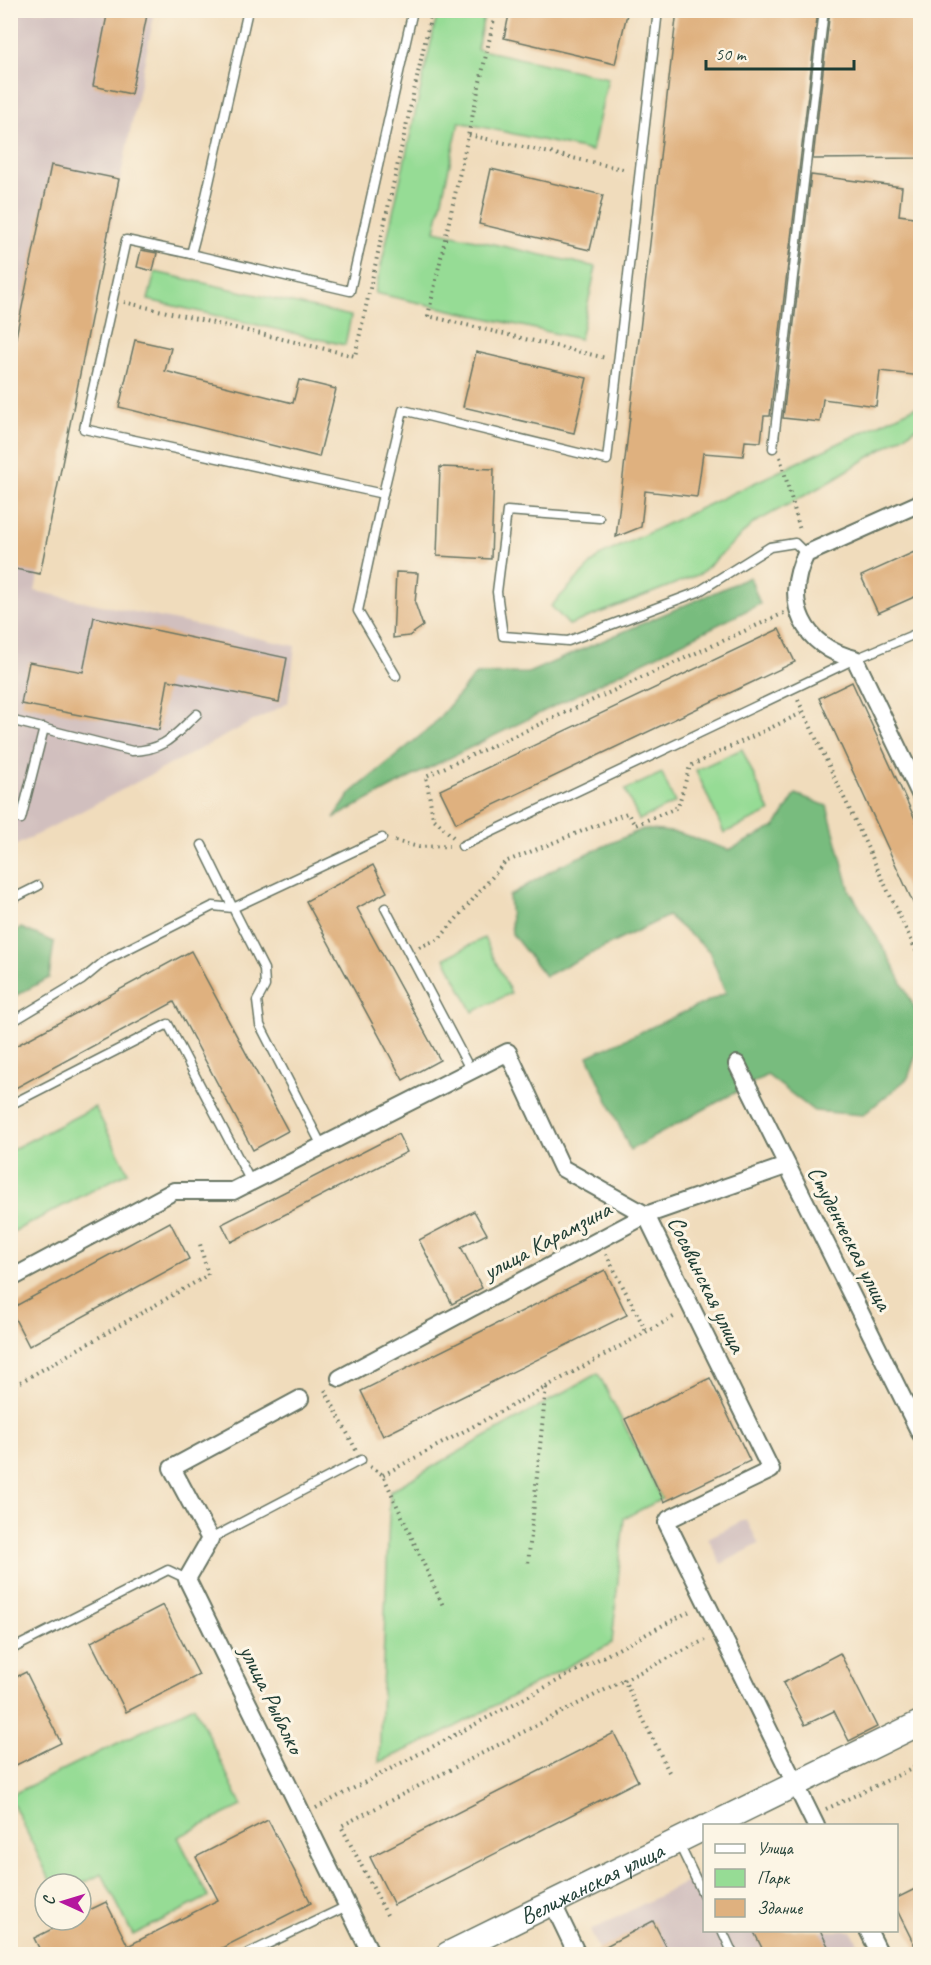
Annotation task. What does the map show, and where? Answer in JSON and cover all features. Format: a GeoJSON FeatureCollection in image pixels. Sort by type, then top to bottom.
{"type":"FeatureCollection","features":[{"type":"Feature","properties":{"kind":"street"},"geometry":{"type":"LineString","coordinates":[[921,503],[806,554],[797,580],[796,594],[802,620],[809,632],[830,650],[855,659],[921,794]]}},
{"type":"Feature","properties":{"kind":"street","name":"Сосьвинская улица"},"geometry":{"type":"LineString","coordinates":[[10,1279],[174,1191],[233,1191],[508,1052],[562,1168],[646,1215],[771,1470],[669,1519],[667,1523],[814,1821]]}},
{"type":"Feature","properties":{"kind":"street","name":"Студенческая улица"},"geometry":{"type":"LineString","coordinates":[[737,1064],[921,1434]]}},
{"type":"Feature","properties":{"kind":"street","name":"улица Карамзина"},"geometry":{"type":"LineString","coordinates":[[340,1378],[646,1215],[786,1166]]}},
{"type":"Feature","properties":{"kind":"street"},"geometry":{"type":"LineString","coordinates":[[187,1579],[210,1539],[172,1468],[300,1399]]}},
{"type":"Feature","properties":{"kind":"street","name":"улица Рыбалко"},"geometry":{"type":"LineString","coordinates":[[187,1579],[370,1954]]}},
{"type":"Feature","properties":{"kind":"street"},"geometry":{"type":"LineString","coordinates":[[714,1824],[921,1723]]}},
{"type":"Feature","properties":{"kind":"street","name":"Велижанская улица"},"geometry":{"type":"LineString","coordinates":[[448,1954],[703,1829]]}},
{"type":"Feature","properties":{"kind":"street"},"geometry":{"type":"LineString","coordinates":[[553,1904],[577,1954]]}},
{"type":"Feature","properties":{"kind":"street"},"geometry":{"type":"LineString","coordinates":[[869,1932],[880,1954]]}},
{"type":"Feature","properties":{"kind":"lane"},"geometry":{"type":"LineString","coordinates":[[191,254],[248,10]]}},
{"type":"Feature","properties":{"kind":"lane"},"geometry":{"type":"LineString","coordinates":[[383,494],[84,429],[126,240],[350,291],[413,10]]}},
{"type":"Feature","properties":{"kind":"lane"},"geometry":{"type":"LineString","coordinates":[[396,676],[358,611],[402,410],[607,460],[658,10]]}},
{"type":"Feature","properties":{"kind":"lane"},"geometry":{"type":"LineString","coordinates":[[774,448],[824,10]]}},
{"type":"Feature","properties":{"kind":"lane"},"geometry":{"type":"LineString","coordinates":[[599,518],[507,511],[497,592],[503,636],[568,641],[698,592],[770,548],[795,543],[806,554]]}},
{"type":"Feature","properties":{"kind":"lane"},"geometry":{"type":"LineString","coordinates":[[462,846],[855,659],[921,632]]}},
{"type":"Feature","properties":{"kind":"lane"},"geometry":{"type":"LineString","coordinates":[[10,720],[132,751],[162,746],[197,714]]}},
{"type":"Feature","properties":{"kind":"lane"},"geometry":{"type":"LineString","coordinates":[[21,819],[44,728]]}},
{"type":"Feature","properties":{"kind":"lane"},"geometry":{"type":"LineString","coordinates":[[10,1023],[82,980],[106,960],[213,906],[233,908],[382,838]]}},
{"type":"Feature","properties":{"kind":"lane"},"geometry":{"type":"LineString","coordinates":[[202,845],[264,969],[265,986],[257,1001],[260,1024],[322,1146]]}},
{"type":"Feature","properties":{"kind":"lane"},"geometry":{"type":"LineString","coordinates":[[10,900],[38,886]]}},
{"type":"Feature","properties":{"kind":"lane"},"geometry":{"type":"LineString","coordinates":[[385,908],[471,1071]]}},
{"type":"Feature","properties":{"kind":"lane"},"geometry":{"type":"LineString","coordinates":[[10,1105],[168,1024],[251,1182]]}},
{"type":"Feature","properties":{"kind":"lane"},"geometry":{"type":"LineString","coordinates":[[210,1539],[362,1460]]}},
{"type":"Feature","properties":{"kind":"lane"},"geometry":{"type":"LineString","coordinates":[[10,1650],[168,1570],[187,1579]]}},
{"type":"Feature","properties":{"kind":"lane"},"geometry":{"type":"LineString","coordinates":[[678,1842],[703,1892]]}},
{"type":"Feature","properties":{"kind":"lane"},"geometry":{"type":"LineString","coordinates":[[248,1954],[347,1906]]}},
{"type":"Feature","properties":{"kind":"lane"},"geometry":{"type":"LineString","coordinates":[[723,1932],[733,1954]]}},
{"type":"Feature","properties":{"kind":"path"},"geometry":{"type":"LineString","coordinates":[[112,299],[356,356],[432,10]]}},
{"type":"Feature","properties":{"kind":"path"},"geometry":{"type":"LineString","coordinates":[[496,10],[428,315],[618,361]]}},
{"type":"Feature","properties":{"kind":"path"},"geometry":{"type":"LineString","coordinates":[[469,135],[640,172]]}},
{"type":"Feature","properties":{"kind":"path"},"geometry":{"type":"LineString","coordinates":[[774,448],[781,458],[806,554]]}},
{"type":"Feature","properties":{"kind":"path"},"geometry":{"type":"LineString","coordinates":[[462,846],[433,818],[426,776],[798,607]]}},
{"type":"Feature","properties":{"kind":"path"},"geometry":{"type":"LineString","coordinates":[[793,689],[921,959]]}},
{"type":"Feature","properties":{"kind":"path"},"geometry":{"type":"LineString","coordinates":[[408,952],[439,939],[505,862],[627,813],[635,825],[678,807],[690,766],[804,712]]}},
{"type":"Feature","properties":{"kind":"path"},"geometry":{"type":"LineString","coordinates":[[382,838],[419,848],[462,846]]}},
{"type":"Feature","properties":{"kind":"path"},"geometry":{"type":"LineString","coordinates":[[599,1239],[646,1331]]}},
{"type":"Feature","properties":{"kind":"path"},"geometry":{"type":"LineString","coordinates":[[10,1388],[208,1275],[200,1245]]}},
{"type":"Feature","properties":{"kind":"path"},"geometry":{"type":"LineString","coordinates":[[444,1608],[384,1475],[692,1307]]}},
{"type":"Feature","properties":{"kind":"path"},"geometry":{"type":"LineString","coordinates":[[300,1399],[323,1387],[362,1460]]}},
{"type":"Feature","properties":{"kind":"path"},"geometry":{"type":"LineString","coordinates":[[528,1564],[546,1387]]}},
{"type":"Feature","properties":{"kind":"path"},"geometry":{"type":"LineString","coordinates":[[302,1815],[706,1602]]}},
{"type":"Feature","properties":{"kind":"path"},"geometry":{"type":"LineString","coordinates":[[387,1915],[341,1826],[705,1640]]}},
{"type":"Feature","properties":{"kind":"path"},"geometry":{"type":"LineString","coordinates":[[624,1680],[669,1772]]}},
{"type":"Feature","properties":{"kind":"path"},"geometry":{"type":"LineString","coordinates":[[814,1821],[921,1765]]}},
{"type":"Feature","properties":{"kind":"shaded area"},"geometry":{"type":"Polygon","coordinates":[[[11,11],[155,11],[35,591],[295,646],[288,703],[11,848],[11,11]]]}},
{"type":"Feature","properties":{"kind":"shaded area"},"geometry":{"type":"Polygon","coordinates":[[[746,1519],[759,1544],[721,1564],[708,1538],[746,1519]]]}},
{"type":"Feature","properties":{"kind":"shaded area"},"geometry":{"type":"Polygon","coordinates":[[[703,1874],[703,1932],[852,1932],[863,1954],[602,1954],[590,1931],[703,1874]]]}},
{"type":"Feature","properties":{"kind":"green space"},"geometry":{"type":"Polygon","coordinates":[[[438,11],[485,11],[477,49],[608,78],[592,151],[459,122],[435,231],[596,267],[580,339],[375,293],[438,11]]]}},
{"type":"Feature","properties":{"kind":"green space"},"geometry":{"type":"Polygon","coordinates":[[[155,272],[351,316],[345,345],[148,300],[155,272]]]}},
{"type":"Feature","properties":{"kind":"green space"},"geometry":{"type":"Polygon","coordinates":[[[920,405],[920,426],[822,486],[754,523],[700,574],[569,625],[551,606],[599,556],[920,405]]]}},
{"type":"Feature","properties":{"kind":"green space"},"geometry":{"type":"Polygon","coordinates":[[[750,577],[760,604],[419,773],[334,818],[351,793],[431,727],[476,674],[528,673],[750,577]]]}},
{"type":"Feature","properties":{"kind":"green space"},"geometry":{"type":"Polygon","coordinates":[[[742,749],[770,812],[724,833],[696,770],[742,749]]]}},
{"type":"Feature","properties":{"kind":"green space"},"geometry":{"type":"Polygon","coordinates":[[[662,773],[675,803],[639,820],[625,790],[662,773]]]}},
{"type":"Feature","properties":{"kind":"green space"},"geometry":{"type":"Polygon","coordinates":[[[796,794],[827,806],[850,891],[892,963],[920,1019],[920,1043],[908,1078],[863,1115],[814,1111],[767,1075],[630,1150],[588,1056],[726,993],[709,951],[668,916],[545,976],[512,934],[509,896],[561,865],[643,829],[679,833],[729,850],[775,827],[796,794]]]}},
{"type":"Feature","properties":{"kind":"green space"},"geometry":{"type":"Polygon","coordinates":[[[21,928],[54,942],[49,978],[11,998],[11,933],[21,928]]]}},
{"type":"Feature","properties":{"kind":"green space"},"geometry":{"type":"Polygon","coordinates":[[[484,938],[511,993],[473,1012],[445,958],[484,938]]]}},
{"type":"Feature","properties":{"kind":"green space"},"geometry":{"type":"Polygon","coordinates":[[[95,1107],[128,1172],[11,1233],[11,1150],[95,1107]]]}},
{"type":"Feature","properties":{"kind":"green space"},"geometry":{"type":"Polygon","coordinates":[[[598,1373],[662,1499],[624,1518],[612,1643],[438,1736],[379,1762],[390,1491],[598,1373]]]}},
{"type":"Feature","properties":{"kind":"green space"},"geometry":{"type":"Polygon","coordinates":[[[194,1706],[242,1806],[178,1837],[208,1897],[133,1935],[102,1874],[93,1878],[93,1872],[46,1872],[11,1795],[194,1706]]]}},
{"type":"Feature","properties":{"kind":"building"},"geometry":{"type":"Polygon","coordinates":[[[108,10],[148,10],[131,94],[93,86],[108,10]]]}},
{"type":"Feature","properties":{"kind":"building"},"geometry":{"type":"Polygon","coordinates":[[[510,10],[628,10],[615,64],[504,38],[510,10]]]}},
{"type":"Feature","properties":{"kind":"building"},"geometry":{"type":"Polygon","coordinates":[[[677,10],[818,10],[770,416],[764,416],[761,442],[745,441],[743,456],[703,453],[697,497],[645,491],[641,527],[616,537],[677,10]]]}},
{"type":"Feature","properties":{"kind":"building"},"geometry":{"type":"Polygon","coordinates":[[[830,10],[921,10],[921,66],[916,121],[921,121],[921,158],[813,159],[830,10]]]}},
{"type":"Feature","properties":{"kind":"building"},"geometry":{"type":"Polygon","coordinates":[[[51,165],[119,179],[40,574],[10,568],[10,366],[51,165]]]}},
{"type":"Feature","properties":{"kind":"building"},"geometry":{"type":"Polygon","coordinates":[[[491,169],[603,195],[590,250],[479,224],[491,169]]]}},
{"type":"Feature","properties":{"kind":"building"},"geometry":{"type":"Polygon","coordinates":[[[811,175],[902,187],[899,215],[921,218],[921,376],[880,371],[876,406],[823,399],[820,422],[783,418],[811,175]]]}},
{"type":"Feature","properties":{"kind":"building"},"geometry":{"type":"Polygon","coordinates":[[[141,250],[157,253],[153,271],[137,267],[141,250]]]}},
{"type":"Feature","properties":{"kind":"building"},"geometry":{"type":"Polygon","coordinates":[[[135,340],[171,348],[165,371],[293,403],[299,380],[336,389],[319,457],[119,407],[135,340]]]}},
{"type":"Feature","properties":{"kind":"building"},"geometry":{"type":"Polygon","coordinates":[[[476,352],[587,378],[574,433],[463,407],[476,352]]]}},
{"type":"Feature","properties":{"kind":"building"},"geometry":{"type":"Polygon","coordinates":[[[440,467],[494,469],[491,559],[437,556],[440,467]]]}},
{"type":"Feature","properties":{"kind":"building"},"geometry":{"type":"Polygon","coordinates":[[[921,549],[921,594],[878,613],[861,576],[921,549]]]}},
{"type":"Feature","properties":{"kind":"building"},"geometry":{"type":"Polygon","coordinates":[[[396,572],[418,573],[415,603],[423,626],[409,636],[393,638],[396,572]]]}},
{"type":"Feature","properties":{"kind":"building"},"geometry":{"type":"Polygon","coordinates":[[[94,617],[287,658],[279,702],[168,680],[159,730],[21,704],[29,662],[83,672],[94,617]]]}},
{"type":"Feature","properties":{"kind":"building"},"geometry":{"type":"Polygon","coordinates":[[[779,629],[795,662],[456,823],[440,790],[779,629]]]}},
{"type":"Feature","properties":{"kind":"building"},"geometry":{"type":"Polygon","coordinates":[[[852,682],[921,832],[921,920],[819,698],[852,682]]]}},
{"type":"Feature","properties":{"kind":"building"},"geometry":{"type":"Polygon","coordinates":[[[373,865],[387,892],[357,908],[440,1060],[403,1080],[306,901],[373,865]]]}},
{"type":"Feature","properties":{"kind":"building"},"geometry":{"type":"Polygon","coordinates":[[[191,951],[288,1131],[253,1150],[174,1002],[10,1091],[10,1049],[191,951]]]}},
{"type":"Feature","properties":{"kind":"building"},"geometry":{"type":"Polygon","coordinates":[[[398,1134],[407,1152],[231,1242],[222,1224],[398,1134]]]}},
{"type":"Feature","properties":{"kind":"building"},"geometry":{"type":"Polygon","coordinates":[[[474,1211],[487,1234],[461,1247],[482,1288],[452,1304],[419,1240],[474,1211]]]}},
{"type":"Feature","properties":{"kind":"building"},"geometry":{"type":"Polygon","coordinates":[[[170,1222],[189,1259],[29,1346],[10,1309],[170,1222]]]}},
{"type":"Feature","properties":{"kind":"building"},"geometry":{"type":"Polygon","coordinates":[[[605,1270],[627,1315],[383,1436],[361,1391],[605,1270]]]}},
{"type":"Feature","properties":{"kind":"building"},"geometry":{"type":"Polygon","coordinates":[[[710,1378],[750,1461],[664,1502],[625,1419],[710,1378]]]}},
{"type":"Feature","properties":{"kind":"building"},"geometry":{"type":"Polygon","coordinates":[[[163,1605],[199,1675],[126,1712],[91,1642],[163,1605]]]}},
{"type":"Feature","properties":{"kind":"building"},"geometry":{"type":"Polygon","coordinates":[[[840,1653],[877,1727],[849,1741],[834,1711],[805,1725],[783,1683],[840,1653]]]}},
{"type":"Feature","properties":{"kind":"building"},"geometry":{"type":"Polygon","coordinates":[[[26,1672],[61,1743],[10,1768],[10,1680],[26,1672]]]}},
{"type":"Feature","properties":{"kind":"building"},"geometry":{"type":"Polygon","coordinates":[[[614,1733],[638,1781],[394,1905],[370,1857],[614,1733]]]}},
{"type":"Feature","properties":{"kind":"building"},"geometry":{"type":"Polygon","coordinates":[[[268,1820],[311,1903],[210,1954],[42,1954],[34,1938],[46,1932],[93,1932],[93,1908],[106,1902],[128,1946],[218,1900],[196,1857],[268,1820]]]}},
{"type":"Feature","properties":{"kind":"building"},"geometry":{"type":"Polygon","coordinates":[[[921,1886],[921,1954],[898,1912],[898,1898],[921,1886]]]}},
{"type":"Feature","properties":{"kind":"building"},"geometry":{"type":"Polygon","coordinates":[[[653,1921],[670,1954],[591,1954],[653,1921]]]}},
{"type":"Feature","properties":{"kind":"building"},"geometry":{"type":"Polygon","coordinates":[[[754,1932],[821,1932],[832,1954],[765,1954],[754,1932]]]}}]}
